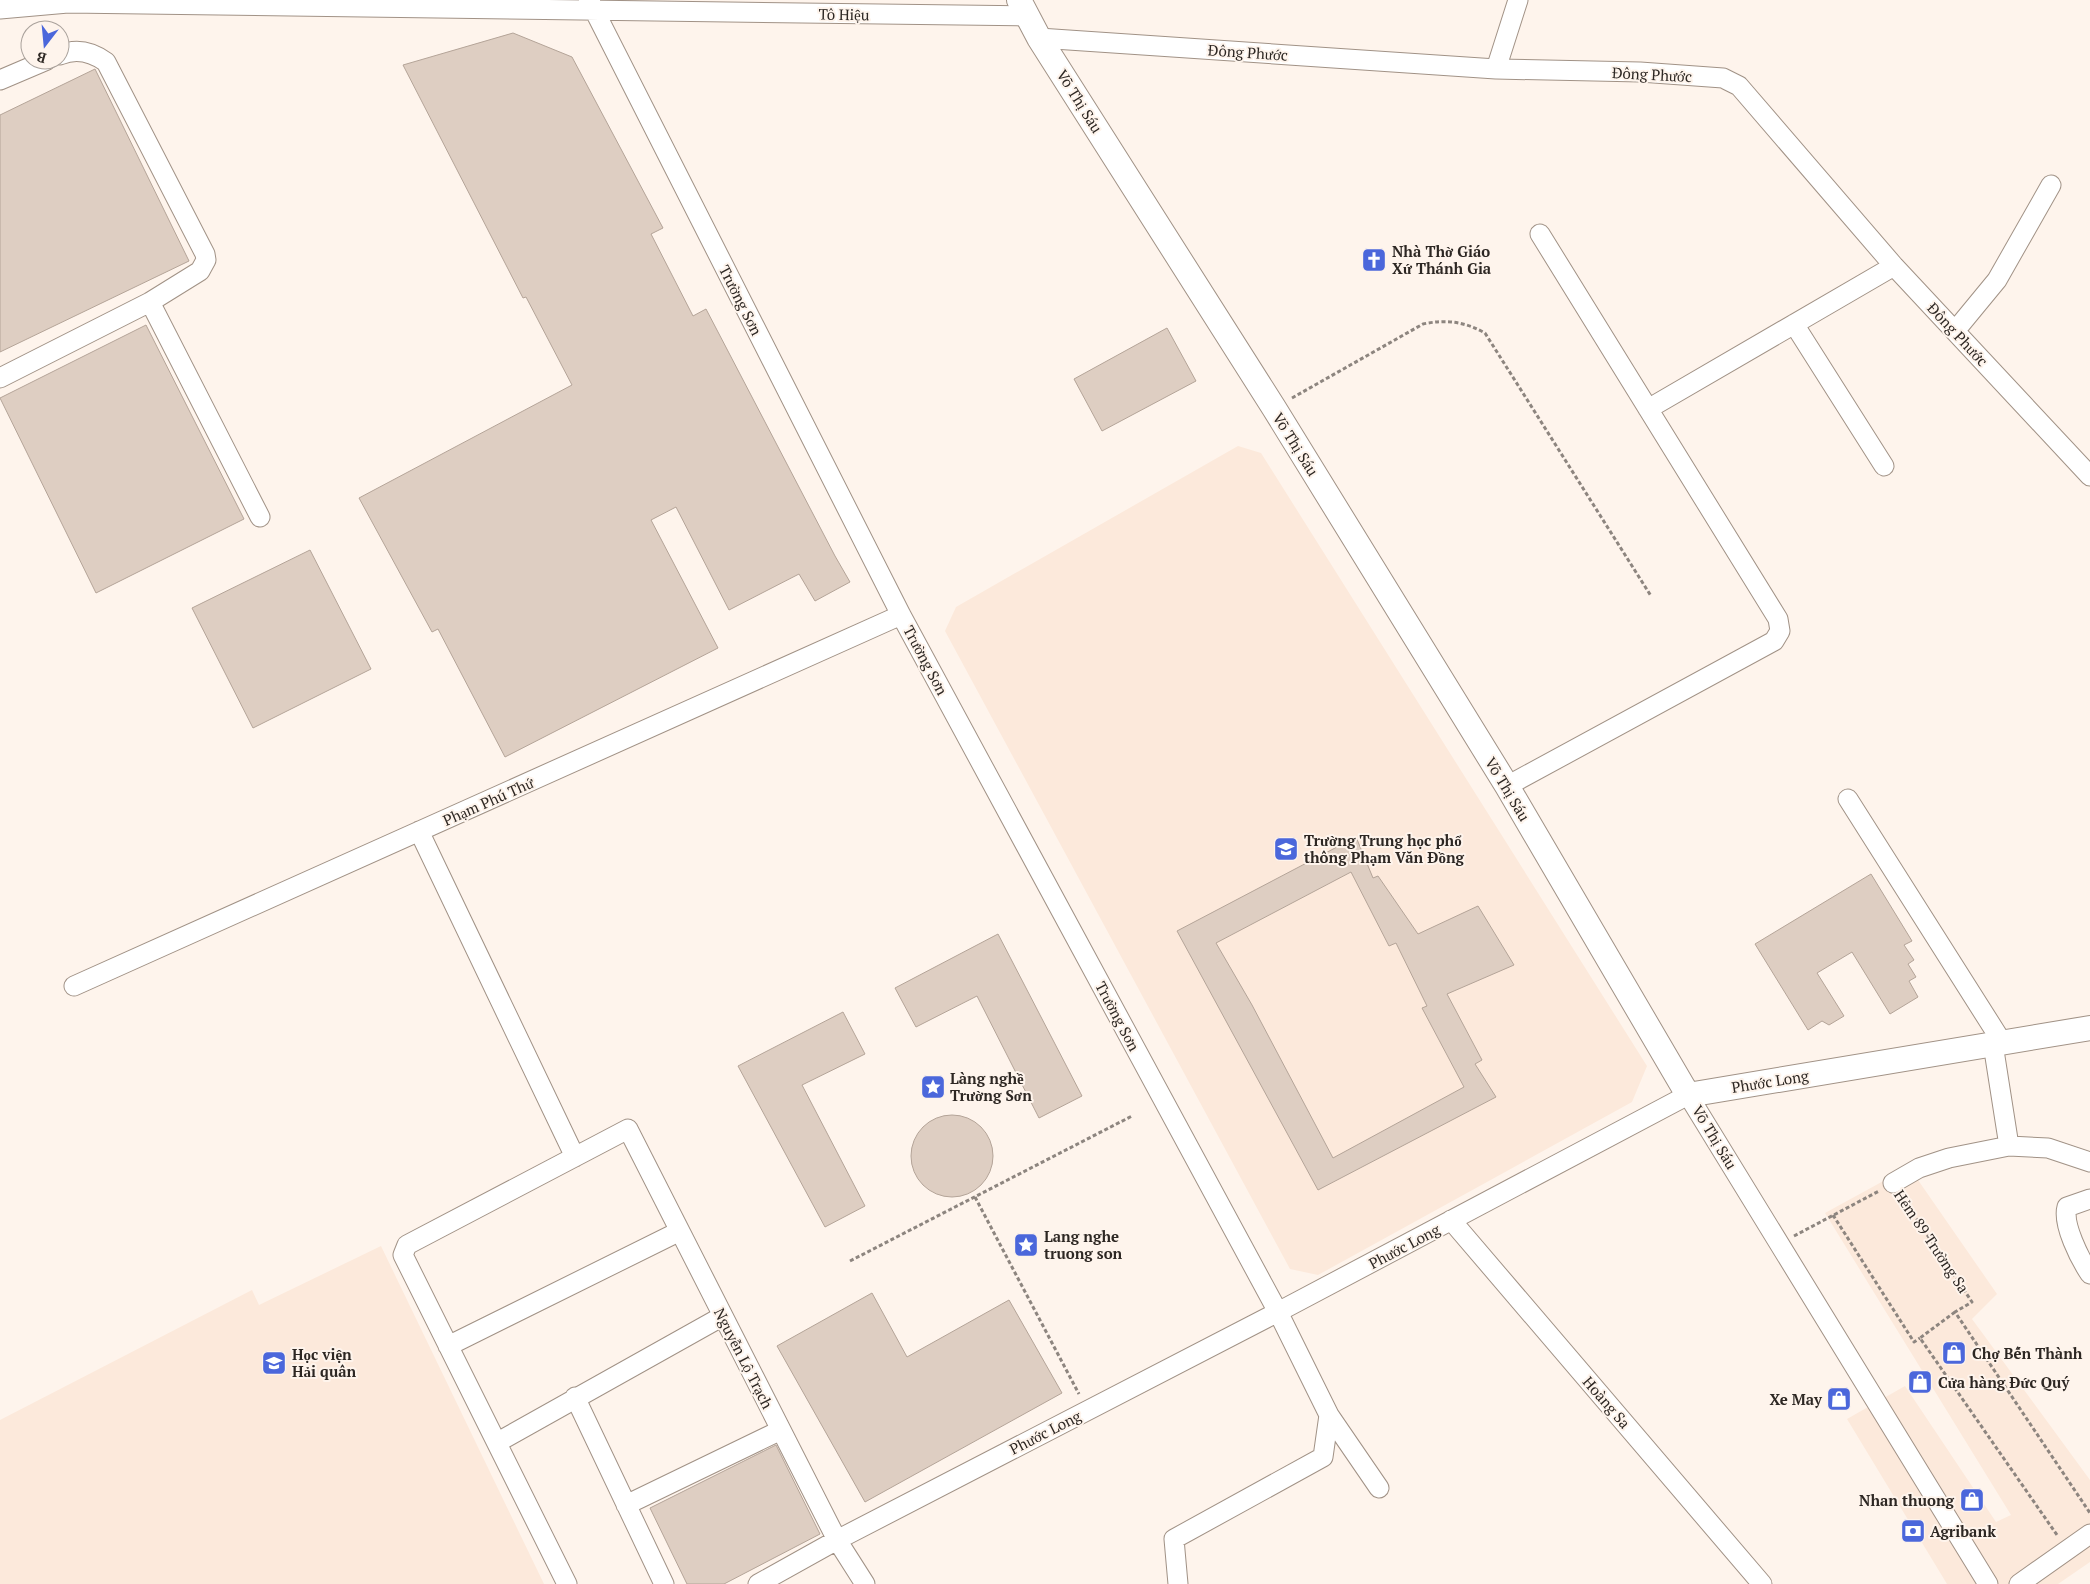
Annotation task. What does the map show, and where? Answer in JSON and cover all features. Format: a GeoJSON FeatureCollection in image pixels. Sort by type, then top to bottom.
{"type":"FeatureCollection","features":[{"type":"Feature","properties":{"kind":"main road","name":"Võ Thị Sáu"},"geometry":{"type":"LineString","coordinates":[[1023,8],[1039,38],[1274,408],[1507,786],[1688,1094]]}},
{"type":"Feature","properties":{"kind":"main road","name":"Phước Long"},"geometry":{"type":"LineString","coordinates":[[1688,1094],[2090,1028]]}},
{"type":"Feature","properties":{"kind":"street"},"geometry":{"type":"LineString","coordinates":[[1496,69],[1518,0]]}},
{"type":"Feature","properties":{"kind":"street","name":"Tô Hiệu"},"geometry":{"type":"LineString","coordinates":[[0,9],[68,1],[1023,8]]}},
{"type":"Feature","properties":{"kind":"street","name":"Trường Sơn"},"geometry":{"type":"LineString","coordinates":[[591,5],[901,615],[1278,1312],[1329,1415],[1379,1488]]}},
{"type":"Feature","properties":{"kind":"street","name":"Đông Phước"},"geometry":{"type":"LineString","coordinates":[[1039,38],[1496,69],[1640,72],[1723,78],[1739,86],[1894,266],[2090,476]]}},
{"type":"Feature","properties":{"kind":"street"},"geometry":{"type":"LineString","coordinates":[[0,378],[150,302],[200,271],[206,260],[205,254],[106,62],[97,56],[70,50]]}},
{"type":"Feature","properties":{"kind":"street"},"geometry":{"type":"LineString","coordinates":[[0,80],[24,70]]}},
{"type":"Feature","properties":{"kind":"street"},"geometry":{"type":"LineString","coordinates":[[1955,331],[1997,280],[2051,185]]}},
{"type":"Feature","properties":{"kind":"street"},"geometry":{"type":"LineString","coordinates":[[1507,786],[1774,641],[1780,631],[1778,619],[1540,234]]}},
{"type":"Feature","properties":{"kind":"street"},"geometry":{"type":"LineString","coordinates":[[1648,409],[1894,266]]}},
{"type":"Feature","properties":{"kind":"street"},"geometry":{"type":"LineString","coordinates":[[150,302],[260,517]]}},
{"type":"Feature","properties":{"kind":"street"},"geometry":{"type":"LineString","coordinates":[[1794,324],[1884,466]]}},
{"type":"Feature","properties":{"kind":"street","name":"Phạm Phú Thứ"},"geometry":{"type":"LineString","coordinates":[[74,986],[901,615]]}},
{"type":"Feature","properties":{"kind":"street"},"geometry":{"type":"LineString","coordinates":[[1848,799],[1998,1043],[2009,1146]]}},
{"type":"Feature","properties":{"kind":"street"},"geometry":{"type":"LineString","coordinates":[[419,831],[575,1157],[416,1240],[403,1250],[403,1255],[498,1442],[567,1584]]}},
{"type":"Feature","properties":{"kind":"street","name":"Phước Long"},"geometry":{"type":"LineString","coordinates":[[758,1584],[837,1540],[1278,1312],[1688,1094]]}},
{"type":"Feature","properties":{"kind":"street","name":"Võ Thị Sáu"},"geometry":{"type":"LineString","coordinates":[[1688,1094],[1988,1584]]}},
{"type":"Feature","properties":{"kind":"street","name":"Nguyễn Lộ Trạch"},"geometry":{"type":"LineString","coordinates":[[575,1157],[628,1129],[678,1232],[837,1540],[864,1584]]}},
{"type":"Feature","properties":{"kind":"street","name":"Hẻm 89 Trường Sa"},"geometry":{"type":"LineString","coordinates":[[1893,1184],[1919,1168],[1949,1158],[2009,1146],[2048,1148],[2090,1162]]}},
{"type":"Feature","properties":{"kind":"street"},"geometry":{"type":"LineString","coordinates":[[2090,1200],[2067,1207],[2064,1216],[2082,1262],[2090,1274]]}},
{"type":"Feature","properties":{"kind":"street","name":"Hoàng Sa"},"geometry":{"type":"LineString","coordinates":[[1451,1220],[1762,1584]]}},
{"type":"Feature","properties":{"kind":"street"},"geometry":{"type":"LineString","coordinates":[[448,1346],[678,1232]]}},
{"type":"Feature","properties":{"kind":"street"},"geometry":{"type":"LineString","coordinates":[[498,1442],[575,1397],[723,1316]]}},
{"type":"Feature","properties":{"kind":"street"},"geometry":{"type":"LineString","coordinates":[[575,1397],[664,1584]]}},
{"type":"Feature","properties":{"kind":"street"},"geometry":{"type":"LineString","coordinates":[[1178,1584],[1174,1538],[1323,1457],[1329,1415]]}},
{"type":"Feature","properties":{"kind":"street"},"geometry":{"type":"LineString","coordinates":[[626,1505],[781,1430]]}},
{"type":"Feature","properties":{"kind":"street"},"geometry":{"type":"LineString","coordinates":[[2019,1584],[2090,1534]]}},
{"type":"Feature","properties":{"kind":"path"},"geometry":{"type":"LineString","coordinates":[[1274,408],[1423,324],[1456,321],[1472,326],[1486,333],[1651,596]]}},
{"type":"Feature","properties":{"kind":"path"},"geometry":{"type":"LineString","coordinates":[[850,1261],[1132,1116]]}},
{"type":"Feature","properties":{"kind":"path"},"geometry":{"type":"LineString","coordinates":[[1779,1243],[1893,1184]]}},
{"type":"Feature","properties":{"kind":"path","name":"Hẻm 89 Trường Sa"},"geometry":{"type":"LineString","coordinates":[[1893,1184],[1972,1302],[1955,1312],[2090,1514]]}},
{"type":"Feature","properties":{"kind":"path"},"geometry":{"type":"LineString","coordinates":[[974,1197],[1088,1410]]}},
{"type":"Feature","properties":{"kind":"path"},"geometry":{"type":"LineString","coordinates":[[1833,1215],[1914,1342],[1955,1312]]}},
{"type":"Feature","properties":{"kind":"path"},"geometry":{"type":"LineString","coordinates":[[1920,1338],[2068,1549]]}},
{"type":"Feature","properties":{"kind":"shaded area","name":"Trường Trung học phổ thông Phạm Văn Đồng"},"geometry":{"type":"Polygon","coordinates":[[[1238,446],[1261,453],[1647,1066],[1632,1102],[1318,1275],[1290,1269],[945,631],[956,607],[1238,446]]]}},
{"type":"Feature","properties":{"kind":"shaded area","name":"Chợ Bến Thành"},"geometry":{"type":"Polygon","coordinates":[[[1909,1167],[1997,1294],[1972,1319],[2090,1480],[2090,1562],[2058,1584],[1947,1584],[1847,1419],[1905,1386],[1996,1522],[2011,1515],[1825,1213],[1909,1167]]]}},
{"type":"Feature","properties":{"kind":"shaded area","name":"Học viện Hải quân"},"geometry":{"type":"Polygon","coordinates":[[[381,1246],[544,1584],[0,1584],[0,1420],[252,1290],[259,1305],[381,1246]]]}},
{"type":"Feature","properties":{"kind":"building"},"geometry":{"type":"Polygon","coordinates":[[[513,33],[572,57],[663,228],[651,234],[693,316],[706,309],[850,582],[815,601],[799,574],[729,610],[676,507],[651,520],[718,648],[505,757],[438,629],[432,632],[359,498],[572,385],[526,297],[523,298],[403,65],[513,33]]]}},
{"type":"Feature","properties":{"kind":"building"},"geometry":{"type":"Polygon","coordinates":[[[95,69],[189,261],[0,352],[0,115],[95,69]]]}},
{"type":"Feature","properties":{"kind":"building"},"geometry":{"type":"Polygon","coordinates":[[[146,325],[244,519],[96,593],[0,398],[146,325]]]}},
{"type":"Feature","properties":{"kind":"building"},"geometry":{"type":"Polygon","coordinates":[[[1167,328],[1196,381],[1102,431],[1074,379],[1167,328]]]}},
{"type":"Feature","properties":{"kind":"building"},"geometry":{"type":"Polygon","coordinates":[[[310,550],[371,669],[253,728],[192,608],[310,550]]]}},
{"type":"Feature","properties":{"kind":"building"},"geometry":{"type":"Polygon","coordinates":[[[1356,837],[1373,878],[1378,876],[1418,934],[1478,906],[1514,965],[1447,994],[1482,1060],[1475,1064],[1496,1097],[1318,1190],[1177,931],[1356,837]],[[1351,872],[1216,943],[1252,1005],[1333,1158],[1464,1087],[1422,1008],[1427,1006],[1396,943],[1389,946],[1351,872]]]}},
{"type":"Feature","properties":{"kind":"building"},"geometry":{"type":"Polygon","coordinates":[[[1871,874],[1912,941],[1904,945],[1914,960],[1908,964],[1916,977],[1909,981],[1918,997],[1890,1014],[1852,952],[1817,973],[1844,1016],[1829,1025],[1822,1021],[1808,1030],[1755,944],[1871,874]]]}},
{"type":"Feature","properties":{"kind":"building"},"geometry":{"type":"Polygon","coordinates":[[[998,934],[1082,1096],[1039,1118],[977,996],[916,1027],[895,988],[998,934]]]}},
{"type":"Feature","properties":{"kind":"building"},"geometry":{"type":"Polygon","coordinates":[[[843,1012],[865,1054],[802,1085],[865,1206],[825,1227],[738,1066],[843,1012]]]}},
{"type":"Feature","properties":{"kind":"building"},"geometry":{"type":"Polygon","coordinates":[[[952,1115],[968,1118],[981,1127],[990,1140],[993,1156],[990,1172],[981,1185],[968,1194],[952,1197],[936,1194],[923,1185],[914,1172],[911,1156],[914,1140],[923,1127],[936,1118],[952,1115]]]}},
{"type":"Feature","properties":{"kind":"building"},"geometry":{"type":"Polygon","coordinates":[[[872,1293],[907,1357],[1009,1300],[1062,1393],[865,1502],[777,1346],[872,1293]]]}},
{"type":"Feature","properties":{"kind":"building"},"geometry":{"type":"Polygon","coordinates":[[[776,1445],[820,1534],[724,1584],[687,1584],[650,1508],[776,1445]]]}},
{"type":"Feature","properties":{"kind":"place","name":"Nhà Thờ Giáo Xứ Thánh Gia"},"geometry":{"type":"Point","coordinates":[1374,260]}},
{"type":"Feature","properties":{"kind":"place","name":"Trường Trung học phổ thông Phạm Văn Đồng"},"geometry":{"type":"Point","coordinates":[1286,849]}},
{"type":"Feature","properties":{"kind":"place","name":"Làng nghề Trường Sơn"},"geometry":{"type":"Point","coordinates":[933,1087]}},
{"type":"Feature","properties":{"kind":"place","name":"Lang nghe truong son"},"geometry":{"type":"Point","coordinates":[1026,1245]}},
{"type":"Feature","properties":{"kind":"place","name":"Chợ Bến Thành"},"geometry":{"type":"Point","coordinates":[1954,1353]}},
{"type":"Feature","properties":{"kind":"place","name":"Học viện Hải quân"},"geometry":{"type":"Point","coordinates":[274,1363]}},
{"type":"Feature","properties":{"kind":"place","name":"Cửa hàng Đức Quý"},"geometry":{"type":"Point","coordinates":[1920,1382]}},
{"type":"Feature","properties":{"kind":"place","name":"Xe May"},"geometry":{"type":"Point","coordinates":[1839,1399]}},
{"type":"Feature","properties":{"kind":"place","name":"Nhan thuong"},"geometry":{"type":"Point","coordinates":[1972,1500]}},
{"type":"Feature","properties":{"kind":"place","name":"Agribank"},"geometry":{"type":"Point","coordinates":[1913,1531]}}]}
